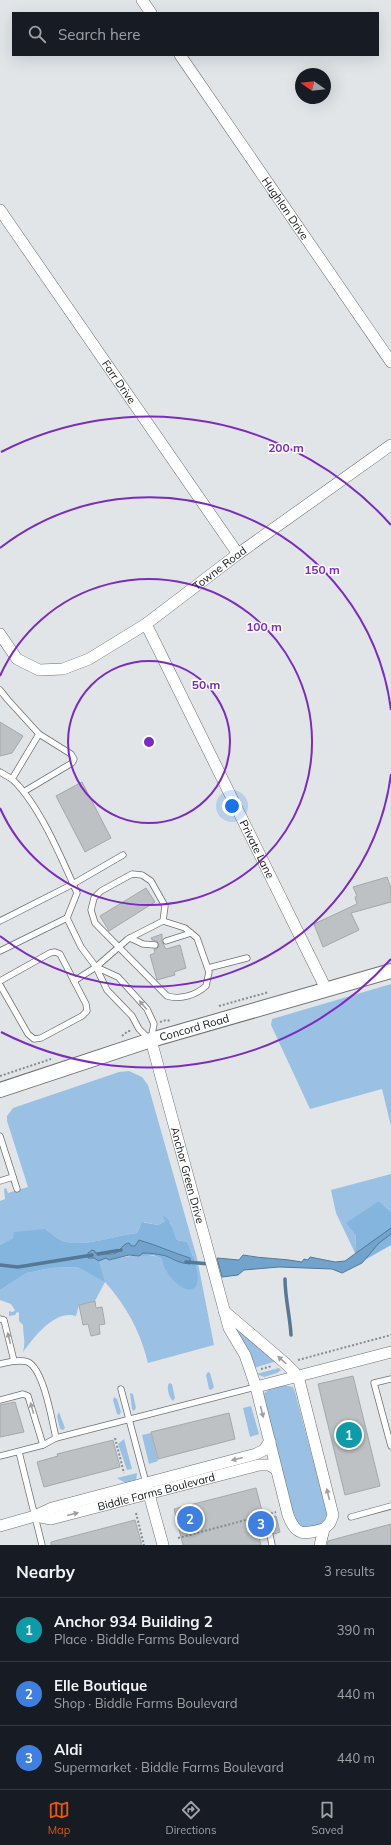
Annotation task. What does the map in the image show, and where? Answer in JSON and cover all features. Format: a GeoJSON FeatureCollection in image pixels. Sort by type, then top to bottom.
{"type":"FeatureCollection","features":[{"type":"Feature","properties":{"kind":"street"},"geometry":{"type":"LineString","coordinates":[[142,0],[150,12]]}},
{"type":"Feature","properties":{"kind":"street","name":"Hughlan Drive"},"geometry":{"type":"LineString","coordinates":[[181,56],[391,362]]}},
{"type":"Feature","properties":{"kind":"street","name":"Farr Drive"},"geometry":{"type":"LineString","coordinates":[[0,210],[238,554]]}},
{"type":"Feature","properties":{"kind":"street","name":"Towne Road"},"geometry":{"type":"LineString","coordinates":[[0,634],[17,659],[39,670],[63,669],[89,659],[146,624],[238,554],[391,445]]}},
{"type":"Feature","properties":{"kind":"street","name":"Private Lane"},"geometry":{"type":"LineString","coordinates":[[146,624],[326,989]]}},
{"type":"Feature","properties":{"kind":"street","name":"Concord Road"},"geometry":{"type":"LineString","coordinates":[[0,1090],[151,1040],[391,971]]}},
{"type":"Feature","properties":{"kind":"street","name":"Anchor Green Drive"},"geometry":{"type":"LineString","coordinates":[[151,1040],[224,1311],[229,1328],[245,1355],[256,1387],[276,1469],[292,1525],[319,1545]]}},
{"type":"Feature","properties":{"kind":"street"},"geometry":{"type":"LineString","coordinates":[[224,1311],[298,1376],[333,1515],[330,1523],[324,1530],[319,1545]]}},
{"type":"Feature","properties":{"kind":"street"},"geometry":{"type":"LineString","coordinates":[[256,1387],[391,1352]]}},
{"type":"Feature","properties":{"kind":"street","name":"Biddle Farms Boulevard"},"geometry":{"type":"LineString","coordinates":[[0,1526],[35,1516],[52,1508],[256,1454],[264,1450],[270,1441]]}},
{"type":"Feature","properties":{"kind":"street","name":"Biddle Farms Boulevard"},"geometry":{"type":"LineString","coordinates":[[35,1516],[50,1519],[149,1495],[259,1465],[269,1465],[276,1469]]}},
{"type":"Feature","properties":{"kind":"street"},"geometry":{"type":"LineString","coordinates":[[146,1483],[163,1545]]}},
{"type":"Feature","properties":{"kind":"street"},"geometry":{"type":"LineString","coordinates":[[306,1534],[324,1530]]}},
{"type":"Feature","properties":{"kind":"lane"},"geometry":{"type":"LineString","coordinates":[[0,690],[39,734],[71,754],[74,759],[72,763],[25,791]]}},
{"type":"Feature","properties":{"kind":"lane"},"geometry":{"type":"LineString","coordinates":[[12,779],[39,734]]}},
{"type":"Feature","properties":{"kind":"lane"},"geometry":{"type":"LineString","coordinates":[[0,772],[12,779],[25,791],[62,859],[77,893],[67,918],[0,951]]}},
{"type":"Feature","properties":{"kind":"lane"},"geometry":{"type":"LineString","coordinates":[[0,921],[73,884],[123,855]]}},
{"type":"Feature","properties":{"kind":"lane"},"geometry":{"type":"LineString","coordinates":[[74,981],[96,967],[119,947],[130,938],[163,921],[185,928],[197,938],[209,972],[206,986],[197,993],[175,998],[167,996],[119,947],[95,923],[91,910],[94,898],[101,891],[132,874],[142,875],[151,881],[165,906],[163,921]]}},
{"type":"Feature","properties":{"kind":"lane"},"geometry":{"type":"LineString","coordinates":[[67,918],[81,947],[96,967],[107,990],[132,1016],[139,1029],[151,1040]]}},
{"type":"Feature","properties":{"kind":"lane"},"geometry":{"type":"LineString","coordinates":[[166,941],[191,933]]}},
{"type":"Feature","properties":{"kind":"lane"},"geometry":{"type":"LineString","coordinates":[[130,938],[143,944],[155,945]]}},
{"type":"Feature","properties":{"kind":"lane"},"geometry":{"type":"LineString","coordinates":[[0,981],[50,953],[55,952],[60,954],[86,1004],[87,1011],[82,1016],[41,1038],[34,1039],[28,1034],[0,985]]}},
{"type":"Feature","properties":{"kind":"lane"},"geometry":{"type":"LineString","coordinates":[[208,968],[248,958]]}},
{"type":"Feature","properties":{"kind":"lane"},"geometry":{"type":"LineString","coordinates":[[96,967],[118,977],[146,1009],[154,1024],[151,1040]]}},
{"type":"Feature","properties":{"kind":"lane"},"geometry":{"type":"LineString","coordinates":[[0,1136],[17,1189]]}},
{"type":"Feature","properties":{"kind":"lane"},"geometry":{"type":"LineString","coordinates":[[0,1181],[13,1177]]}},
{"type":"Feature","properties":{"kind":"lane"},"geometry":{"type":"LineString","coordinates":[[0,1319],[4,1320],[14,1361]]}},
{"type":"Feature","properties":{"kind":"lane"},"geometry":{"type":"LineString","coordinates":[[0,1364],[14,1361],[26,1362],[37,1370],[44,1388],[56,1438]]}},
{"type":"Feature","properties":{"kind":"lane"},"geometry":{"type":"LineString","coordinates":[[391,1379],[374,1383],[391,1446]]}},
{"type":"Feature","properties":{"kind":"lane"},"geometry":{"type":"LineString","coordinates":[[0,1456],[43,1446],[56,1438],[256,1387]]}},
{"type":"Feature","properties":{"kind":"lane"},"geometry":{"type":"LineString","coordinates":[[122,1389],[146,1483]]}},
{"type":"Feature","properties":{"kind":"lane"},"geometry":{"type":"LineString","coordinates":[[0,1400],[23,1394],[28,1396],[43,1446]]}},
{"type":"Feature","properties":{"kind":"lane"},"geometry":{"type":"LineString","coordinates":[[19,1452],[42,1545]]}},
{"type":"Feature","properties":{"kind":"lane"},"geometry":{"type":"LineString","coordinates":[[352,1517],[391,1506]]}},
{"type":"Feature","properties":{"kind":"lane"},"geometry":{"type":"LineString","coordinates":[[270,1535],[272,1545]]}},
{"type":"Feature","properties":{"kind":"path"},"geometry":{"type":"LineString","coordinates":[[295,1360],[391,1335]]}},
{"type":"Feature","properties":{"kind":"path"},"geometry":{"type":"LineString","coordinates":[[256,1370],[279,1364]]}},
{"type":"Feature","properties":{"kind":"path"},"geometry":{"type":"LineString","coordinates":[[115,1438],[124,1473]]}},
{"type":"Feature","properties":{"kind":"path"},"geometry":{"type":"LineString","coordinates":[[178,1538],[277,1511]]}},
{"type":"Feature","properties":{"kind":"path"},"geometry":{"type":"LineString","coordinates":[[136,1513],[144,1545]]}},
{"type":"Feature","properties":{"kind":"shaded area"},"geometry":{"type":"Polygon","coordinates":[[[391,984],[391,1126],[382,1089],[310,1109],[271,1025],[272,1019],[391,984]]]}},
{"type":"Feature","properties":{"kind":"shaded area"},"geometry":{"type":"Polygon","coordinates":[[[129,1071],[142,1077],[148,1085],[197,1258],[214,1345],[148,1363],[141,1340],[132,1320],[113,1291],[105,1282],[95,1301],[79,1305],[76,1316],[68,1315],[53,1320],[39,1332],[23,1352],[23,1325],[19,1321],[19,1313],[17,1312],[15,1315],[9,1316],[9,1311],[13,1312],[15,1310],[11,1304],[0,1300],[0,1290],[27,1273],[51,1268],[77,1267],[104,1281],[99,1261],[106,1258],[109,1260],[135,1255],[155,1256],[161,1258],[167,1272],[193,1256],[187,1242],[177,1240],[173,1235],[171,1223],[165,1221],[158,1225],[144,1222],[140,1226],[137,1233],[90,1242],[72,1243],[63,1241],[45,1229],[13,1238],[0,1245],[0,1201],[5,1199],[4,1189],[6,1188],[8,1193],[28,1187],[7,1121],[7,1116],[13,1108],[119,1072],[129,1071]]]}},
{"type":"Feature","properties":{"kind":"shaded area"},"geometry":{"type":"Polygon","coordinates":[[[391,1174],[391,1212],[379,1201],[356,1235],[355,1253],[336,1213],[331,1190],[391,1174]]]}},
{"type":"Feature","properties":{"kind":"shaded area"},"geometry":{"type":"Polygon","coordinates":[[[379,1201],[391,1212],[391,1245],[363,1261],[355,1253],[356,1235],[346,1223],[379,1201]]]}},
{"type":"Feature","properties":{"kind":"shaded area"},"geometry":{"type":"Polygon","coordinates":[[[163,1216],[171,1223],[177,1240],[187,1242],[191,1251],[198,1277],[198,1282],[193,1289],[185,1289],[176,1283],[164,1267],[161,1258],[153,1255],[139,1256],[143,1253],[157,1254],[190,1264],[190,1258],[140,1240],[135,1246],[119,1248],[116,1252],[105,1254],[99,1252],[94,1258],[99,1261],[105,1282],[77,1267],[51,1268],[27,1273],[0,1290],[0,1245],[13,1238],[14,1232],[45,1229],[63,1241],[81,1243],[137,1233],[142,1222],[158,1225],[165,1221],[163,1216]]]}},
{"type":"Feature","properties":{"kind":"shaded area"},"geometry":{"type":"Polygon","coordinates":[[[391,1228],[391,1234],[379,1243],[362,1263],[342,1273],[332,1269],[279,1267],[244,1270],[238,1275],[222,1277],[217,1258],[239,1260],[243,1255],[302,1262],[304,1259],[308,1260],[310,1257],[335,1262],[345,1261],[391,1228]]]}},
{"type":"Feature","properties":{"kind":"shaded area"},"geometry":{"type":"Polygon","coordinates":[[[139,1240],[190,1258],[190,1264],[180,1262],[166,1256],[149,1253],[143,1253],[139,1256],[129,1255],[109,1260],[106,1258],[99,1261],[94,1258],[88,1258],[88,1253],[92,1250],[95,1251],[95,1253],[113,1254],[129,1243],[131,1246],[135,1246],[139,1240]]]}},
{"type":"Feature","properties":{"kind":"shaded area"},"geometry":{"type":"Polygon","coordinates":[[[232,1324],[277,1361],[254,1368],[232,1324]]]}},
{"type":"Feature","properties":{"kind":"shaded area"},"geometry":{"type":"Polygon","coordinates":[[[279,1368],[281,1370],[277,1373],[264,1377],[256,1374],[279,1368]]]}},
{"type":"Feature","properties":{"kind":"shaded area"},"geometry":{"type":"Polygon","coordinates":[[[208,1372],[210,1373],[214,1387],[211,1390],[209,1389],[206,1375],[208,1372]]]}},
{"type":"Feature","properties":{"kind":"shaded area"},"geometry":{"type":"Polygon","coordinates":[[[169,1383],[172,1384],[175,1398],[173,1401],[168,1392],[169,1383]]]}},
{"type":"Feature","properties":{"kind":"shaded area"},"geometry":{"type":"Polygon","coordinates":[[[283,1385],[293,1387],[295,1392],[327,1513],[325,1521],[319,1525],[303,1529],[294,1519],[263,1394],[271,1388],[283,1385]]]}},
{"type":"Feature","properties":{"kind":"shaded area"},"geometry":{"type":"Polygon","coordinates":[[[130,1393],[133,1394],[136,1408],[134,1411],[132,1409],[130,1393]]]}},
{"type":"Feature","properties":{"kind":"shaded area"},"geometry":{"type":"Polygon","coordinates":[[[114,1397],[117,1399],[121,1412],[119,1415],[117,1414],[113,1400],[114,1397]]]}},
{"type":"Feature","properties":{"kind":"shaded area"},"geometry":{"type":"Polygon","coordinates":[[[251,1406],[259,1434],[250,1437],[243,1408],[251,1406]]]}},
{"type":"Feature","properties":{"kind":"shaded area"},"geometry":{"type":"Polygon","coordinates":[[[59,1412],[65,1428],[63,1430],[60,1429],[57,1416],[59,1412]]]}},
{"type":"Feature","properties":{"kind":"shaded area"},"geometry":{"type":"Polygon","coordinates":[[[151,1433],[158,1461],[149,1464],[142,1435],[151,1433]]]}},
{"type":"Feature","properties":{"kind":"shaded area"},"geometry":{"type":"Polygon","coordinates":[[[124,1439],[132,1469],[127,1470],[118,1444],[124,1439]]]}},
{"type":"Feature","properties":{"kind":"shaded area"},"geometry":{"type":"Polygon","coordinates":[[[137,1473],[136,1481],[127,1484],[117,1478],[137,1473]]]}},
{"type":"Feature","properties":{"kind":"building"},"geometry":{"type":"Polygon","coordinates":[[[0,722],[23,736],[12,753],[0,756],[0,722]]]}},
{"type":"Feature","properties":{"kind":"building"},"geometry":{"type":"Polygon","coordinates":[[[82,782],[111,838],[85,852],[56,796],[82,782]]]}},
{"type":"Feature","properties":{"kind":"building"},"geometry":{"type":"Polygon","coordinates":[[[387,877],[391,888],[391,902],[351,913],[359,930],[323,947],[314,924],[357,904],[355,897],[357,896],[353,887],[387,877]]]}},
{"type":"Feature","properties":{"kind":"building"},"geometry":{"type":"Polygon","coordinates":[[[146,888],[155,902],[109,931],[100,916],[146,888]]]}},
{"type":"Feature","properties":{"kind":"building"},"geometry":{"type":"Polygon","coordinates":[[[162,934],[162,942],[166,949],[180,945],[186,968],[174,972],[175,975],[157,980],[150,955],[155,953],[154,949],[157,949],[159,945],[157,941],[152,940],[151,938],[162,934]]]}},
{"type":"Feature","properties":{"kind":"building"},"geometry":{"type":"Polygon","coordinates":[[[95,1301],[96,1308],[102,1307],[105,1324],[99,1325],[100,1334],[91,1336],[88,1324],[83,1325],[79,1305],[95,1301]]]}},
{"type":"Feature","properties":{"kind":"building"},"geometry":{"type":"Polygon","coordinates":[[[353,1376],[380,1486],[345,1495],[318,1384],[353,1376]]]}},
{"type":"Feature","properties":{"kind":"building"},"geometry":{"type":"Polygon","coordinates":[[[15,1402],[24,1432],[0,1437],[0,1405],[15,1402]]]}},
{"type":"Feature","properties":{"kind":"building"},"geometry":{"type":"Polygon","coordinates":[[[229,1413],[235,1439],[158,1459],[151,1432],[229,1413]]]}},
{"type":"Feature","properties":{"kind":"building"},"geometry":{"type":"Polygon","coordinates":[[[113,1440],[120,1467],[44,1487],[37,1462],[58,1456],[57,1454],[113,1440]]]}},
{"type":"Feature","properties":{"kind":"building"},"geometry":{"type":"Polygon","coordinates":[[[256,1488],[264,1519],[276,1516],[280,1532],[274,1534],[272,1531],[268,1532],[266,1537],[259,1538],[261,1545],[183,1545],[174,1509],[256,1488]]]}},
{"type":"Feature","properties":{"kind":"building"},"geometry":{"type":"Polygon","coordinates":[[[135,1520],[142,1545],[51,1545],[51,1542],[135,1520]]]}},
{"type":"Feature","properties":{"kind":"building"},"geometry":{"type":"Polygon","coordinates":[[[391,1524],[391,1545],[327,1545],[328,1541],[391,1524]]]}},
{"type":"Feature","properties":{"kind":"waterway"},"geometry":{"type":"LineString","coordinates":[[98,1254],[121,1250]]}},
{"type":"Feature","properties":{"kind":"waterway"},"geometry":{"type":"LineString","coordinates":[[0,1265],[18,1267],[92,1255]]}},
{"type":"Feature","properties":{"kind":"waterway"},"geometry":{"type":"LineString","coordinates":[[186,1262],[210,1264]]}},
{"type":"Feature","properties":{"kind":"waterway"},"geometry":{"type":"LineString","coordinates":[[285,1279],[291,1335]]}},
{"type":"Feature","properties":{"kind":"place","name":"Anchor 934 Building 2"},"geometry":{"type":"Point","coordinates":[349,1435]}},
{"type":"Feature","properties":{"kind":"place","name":"Elle Boutique"},"geometry":{"type":"Point","coordinates":[190,1519]}},
{"type":"Feature","properties":{"kind":"place","name":"Aldi"},"geometry":{"type":"Point","coordinates":[261,1524]}}]}
